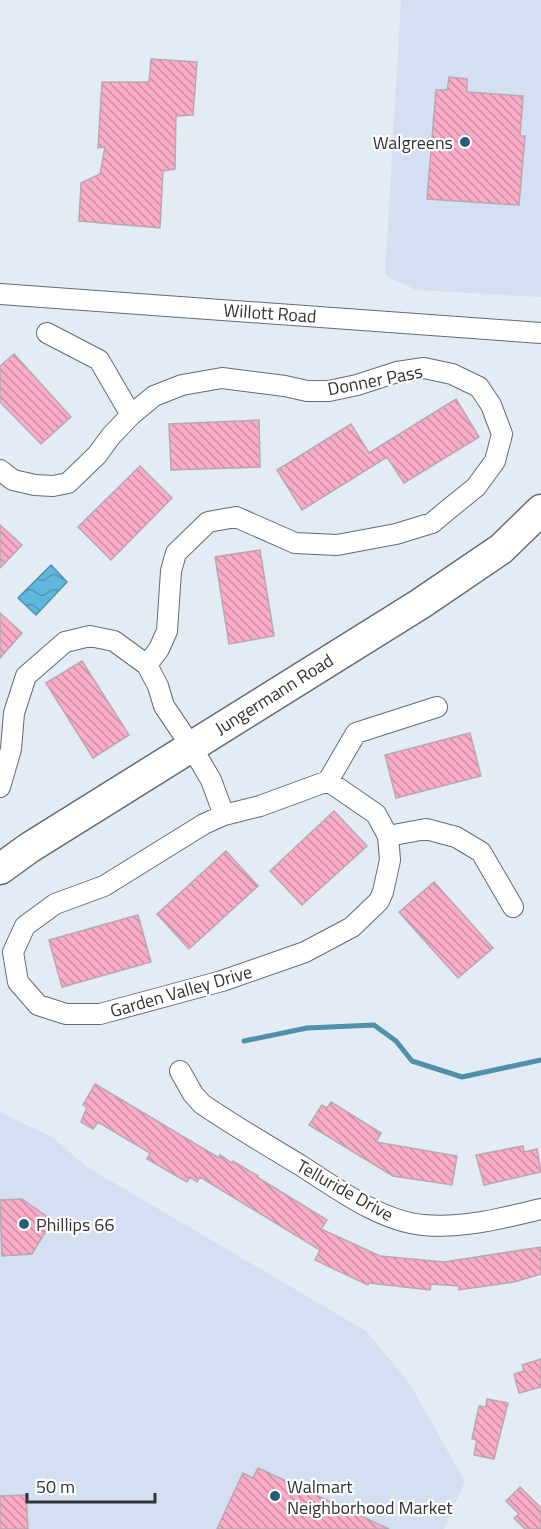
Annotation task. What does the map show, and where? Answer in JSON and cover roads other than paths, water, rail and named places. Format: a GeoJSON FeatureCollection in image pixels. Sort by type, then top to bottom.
{"type":"FeatureCollection","features":[{"type":"Feature","properties":{"kind":"main road","name":"Jungermann Road"},"geometry":{"type":"LineString","coordinates":[[0,869],[29,848],[420,604],[501,549],[541,510]]}},
{"type":"Feature","properties":{"kind":"street","name":"Willott Road"},"geometry":{"type":"LineString","coordinates":[[0,294],[541,333]]}},
{"type":"Feature","properties":{"kind":"street"},"geometry":{"type":"LineString","coordinates":[[47,333],[99,360],[131,415]]}},
{"type":"Feature","properties":{"kind":"street","name":"Donner Pass"},"geometry":{"type":"LineString","coordinates":[[0,471],[13,480],[35,485],[53,486],[68,483],[97,455],[131,415],[154,396],[182,385],[222,378],[307,391],[329,391],[397,372],[424,368],[452,374],[479,387],[491,405],[502,434],[495,461],[476,487],[432,523],[396,534],[337,545],[295,543],[236,517],[208,522],[176,553],[171,571],[167,631],[159,649],[147,665]]}},
{"type":"Feature","properties":{"kind":"street"},"geometry":{"type":"LineString","coordinates":[[0,787],[11,749],[14,713],[26,676],[45,657],[65,642],[90,636],[114,641],[147,665],[158,686],[164,706],[211,780],[224,815]]}},
{"type":"Feature","properties":{"kind":"street"},"geometry":{"type":"LineString","coordinates":[[437,707],[356,733],[328,781],[376,814],[388,836],[426,829],[456,837],[481,852],[513,907]]}},
{"type":"Feature","properties":{"kind":"street","name":"Garden Valley Drive"},"geometry":{"type":"LineString","coordinates":[[328,781],[260,806],[224,815],[204,824],[104,886],[55,904],[25,926],[13,952],[18,982],[38,1005],[66,1014],[100,1014],[222,981],[305,952],[352,927],[379,901],[390,860],[388,836]]}},
{"type":"Feature","properties":{"kind":"street","name":"Telluride Drive"},"geometry":{"type":"LineString","coordinates":[[180,1071],[193,1094],[202,1104],[328,1183],[398,1221],[447,1227],[495,1220],[541,1209]]}},
{"type":"Feature","properties":{"kind":"water"},"geometry":{"type":"Polygon","coordinates":[[[51,565],[67,582],[36,615],[18,598],[51,565]]]}},
{"type":"Feature","properties":{"kind":"waterway"},"geometry":{"type":"LineString","coordinates":[[244,1041],[307,1028],[374,1025],[396,1041],[412,1061],[462,1077],[541,1060]]}},
{"type":"Feature","properties":{"kind":"place","name":"Walgreens"},"geometry":{"type":"Point","coordinates":[465,142]}},
{"type":"Feature","properties":{"kind":"place","name":"Phillips 66"},"geometry":{"type":"Point","coordinates":[24,1224]}},
{"type":"Feature","properties":{"kind":"place","name":"Walmart Neighborhood Market"},"geometry":{"type":"Point","coordinates":[275,1496]}}]}
